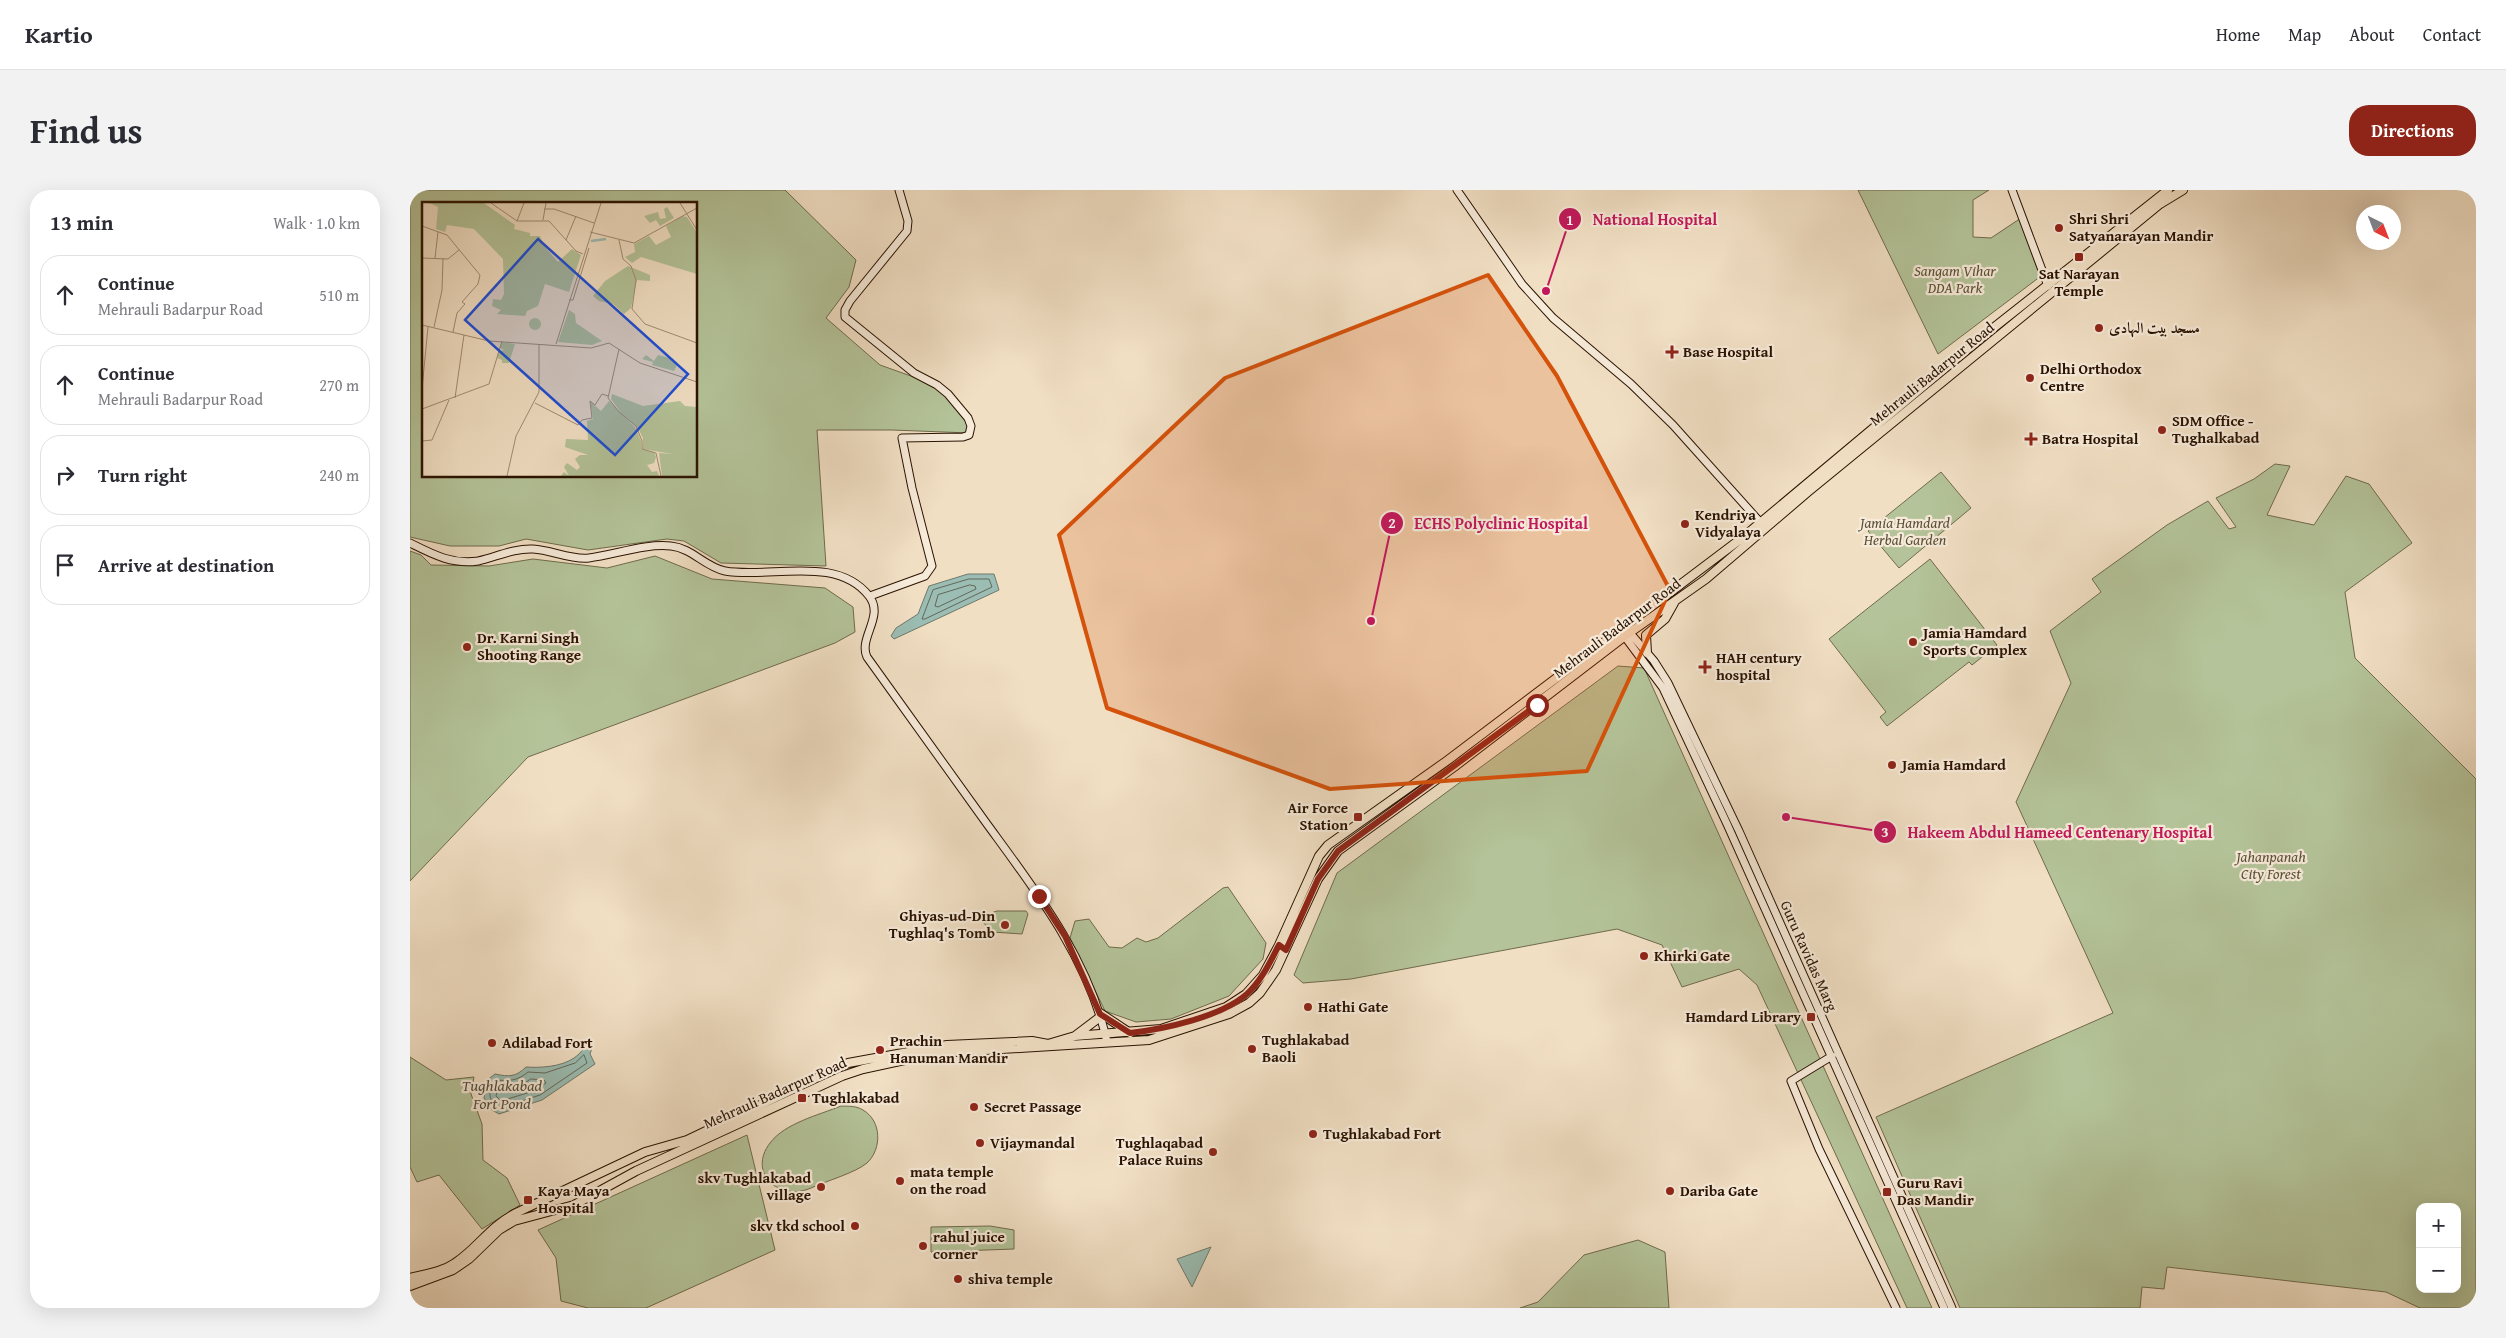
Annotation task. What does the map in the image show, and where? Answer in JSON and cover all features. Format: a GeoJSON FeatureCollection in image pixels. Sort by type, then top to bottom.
{"type":"FeatureCollection","features":[{"type":"Feature","properties":{"kind":"main road","name":"Mehrauli Badarpur Road"},"geometry":{"type":"LineString","coordinates":[[410,1286],[453,1270],[469,1259],[499,1230],[514,1222],[574,1204],[636,1171],[842,1076],[863,1069],[937,1053],[1106,1038],[1181,1024],[1233,1003],[1256,984],[1279,945],[1318,856],[1328,845],[1625,631],[1675,602],[1706,579],[2168,190]]}},
{"type":"Feature","properties":{"kind":"main road","name":"Mehrauli Badarpur Road"},"geometry":{"type":"LineString","coordinates":[[410,1278],[454,1264],[487,1233],[516,1213],[645,1152],[687,1140],[835,1068],[865,1059],[948,1045],[1032,1041],[1048,1044],[1075,1036],[1149,1040],[1229,1014],[1260,993],[1286,950],[1318,879],[1338,851],[1469,756],[1760,522],[2049,285],[2120,232],[2183,190]]}},
{"type":"Feature","properties":{"kind":"main road"},"geometry":{"type":"LineString","coordinates":[[1798,489],[1804,496]]}},
{"type":"Feature","properties":{"kind":"main road"},"geometry":{"type":"LineString","coordinates":[[1647,653],[1646,635],[1665,619],[1675,602]]}},
{"type":"Feature","properties":{"kind":"main road"},"geometry":{"type":"LineString","coordinates":[[1279,945],[1286,950]]}},
{"type":"Feature","properties":{"kind":"main road"},"geometry":{"type":"LineString","coordinates":[[1075,1036],[1100,1015],[1130,1033]]}},
{"type":"Feature","properties":{"kind":"street"},"geometry":{"type":"LineString","coordinates":[[870,596],[925,576],[932,569],[932,561],[912,488],[902,438],[963,436],[969,434],[971,429],[968,418],[941,388],[914,373],[845,317],[845,310],[850,301],[907,231],[908,221],[899,190]]}},
{"type":"Feature","properties":{"kind":"street"},"geometry":{"type":"LineString","coordinates":[[1457,190],[1522,284],[1553,318],[1631,384],[1673,425],[1760,522]]}},
{"type":"Feature","properties":{"kind":"street"},"geometry":{"type":"LineString","coordinates":[[1460,190],[1526,281],[1556,314],[1559,322]]}},
{"type":"Feature","properties":{"kind":"street"},"geometry":{"type":"LineString","coordinates":[[2013,190],[2049,285]]}},
{"type":"Feature","properties":{"kind":"street"},"geometry":{"type":"LineString","coordinates":[[410,543],[440,557],[459,562],[478,561],[530,549],[580,558],[671,546],[688,550],[722,571],[816,572],[836,574],[853,582],[870,596],[874,609],[864,649],[867,658],[1054,917],[1085,978],[1100,1015],[1106,1038]]}},
{"type":"Feature","properties":{"kind":"street","name":"Guru Ravidas Marg"},"geometry":{"type":"LineString","coordinates":[[1625,631],[1647,653],[1668,683],[1739,831],[1952,1308]]}},
{"type":"Feature","properties":{"kind":"street","name":"Guru Ravidas Marg"},"geometry":{"type":"LineString","coordinates":[[1625,631],[1663,688],[1727,824],[1944,1308]]}},
{"type":"Feature","properties":{"kind":"street"},"geometry":{"type":"LineString","coordinates":[[1832,1056],[1791,1081],[1819,1149],[1896,1308]]}},
{"type":"Feature","properties":{"kind":"highlighted area"},"geometry":{"type":"Polygon","coordinates":[[[1488,275],[1557,376],[1670,590],[1587,771],[1330,789],[1107,708],[1059,535],[1225,378],[1488,275]]]}},
{"type":"Feature","properties":{"kind":"green space"},"geometry":{"type":"Polygon","coordinates":[[[410,190],[785,190],[856,260],[849,287],[826,318],[880,365],[939,386],[967,420],[970,433],[817,430],[826,566],[721,563],[684,541],[667,539],[588,550],[526,539],[499,546],[450,546],[410,537],[410,190]]]}},
{"type":"Feature","properties":{"kind":"green space","name":"Sangam Vihar DDA Park"},"geometry":{"type":"Polygon","coordinates":[[[1858,190],[1989,190],[1973,200],[1973,237],[1991,238],[2021,218],[2041,276],[1938,354],[1858,190]]]}},
{"type":"Feature","properties":{"kind":"green space","name":"Jahanpanah City Forest"},"geometry":{"type":"Polygon","coordinates":[[[2275,464],[2290,466],[2267,515],[2314,525],[2346,476],[2369,484],[2412,543],[2345,592],[2355,658],[2476,779],[2476,1308],[2420,1308],[2386,1292],[2167,1267],[2164,1289],[2142,1287],[2140,1308],[1960,1308],[1876,1117],[2113,1013],[2016,802],[2071,683],[2050,631],[2101,592],[2092,579],[2167,525],[2208,501],[2229,529],[2236,527],[2216,498],[2254,479],[2275,464]]]}},
{"type":"Feature","properties":{"kind":"green space","name":"Jamia Hamdard Herbal Garden"},"geometry":{"type":"Polygon","coordinates":[[[1941,472],[1971,508],[1899,568],[1868,531],[1941,472]]]}},
{"type":"Feature","properties":{"kind":"green space"},"geometry":{"type":"Polygon","coordinates":[[[410,551],[421,555],[431,565],[489,566],[533,559],[607,568],[655,556],[712,579],[825,588],[853,607],[855,632],[835,643],[528,757],[410,881],[410,551]]]}},
{"type":"Feature","properties":{"kind":"green space","name":"Jamia Hamdard Sports Complex"},"geometry":{"type":"Polygon","coordinates":[[[1930,559],[1997,645],[1972,665],[1969,662],[1887,726],[1880,717],[1886,712],[1829,639],[1930,559]]]}},
{"type":"Feature","properties":{"kind":"green space"},"geometry":{"type":"Polygon","coordinates":[[[1618,666],[1644,668],[1932,1308],[1907,1308],[1757,985],[1739,969],[1682,987],[1662,945],[1617,929],[1351,979],[1303,983],[1294,975],[1337,873],[1618,666]]]}},
{"type":"Feature","properties":{"kind":"green space"},"geometry":{"type":"Polygon","coordinates":[[[1228,887],[1266,943],[1263,959],[1229,996],[1171,1019],[1136,1022],[1105,1011],[1070,938],[1075,921],[1089,919],[1109,947],[1122,948],[1137,938],[1146,942],[1158,938],[1223,888],[1228,887]]]}},
{"type":"Feature","properties":{"kind":"green space"},"geometry":{"type":"Polygon","coordinates":[[[997,911],[1026,911],[1028,914],[1022,934],[992,932],[979,917],[997,911]]]}},
{"type":"Feature","properties":{"kind":"green space"},"geometry":{"type":"Polygon","coordinates":[[[410,1057],[446,1080],[474,1077],[471,1094],[482,1124],[483,1160],[507,1178],[520,1205],[482,1229],[439,1175],[417,1182],[410,1167],[410,1057]]]}},
{"type":"Feature","properties":{"kind":"green space"},"geometry":{"type":"Polygon","coordinates":[[[841,1106],[852,1106],[861,1109],[874,1121],[878,1135],[877,1143],[872,1157],[867,1163],[848,1173],[799,1191],[788,1191],[778,1188],[770,1182],[764,1174],[762,1165],[764,1154],[776,1136],[803,1120],[841,1106]]]}},
{"type":"Feature","properties":{"kind":"green space"},"geometry":{"type":"Polygon","coordinates":[[[747,1135],[775,1250],[646,1308],[588,1308],[561,1301],[556,1258],[538,1230],[747,1135]]]}},
{"type":"Feature","properties":{"kind":"green space"},"geometry":{"type":"Polygon","coordinates":[[[990,1226],[1014,1230],[1014,1249],[931,1252],[931,1227],[990,1226]]]}},
{"type":"Feature","properties":{"kind":"green space"},"geometry":{"type":"Polygon","coordinates":[[[1638,1240],[1665,1252],[1669,1308],[1520,1308],[1538,1302],[1584,1255],[1638,1240]]]}},
{"type":"Feature","properties":{"kind":"water"},"geometry":{"type":"Polygon","coordinates":[[[968,574],[994,574],[999,590],[894,639],[891,636],[896,628],[918,614],[929,586],[968,574]]]}},
{"type":"Feature","properties":{"kind":"water","name":"Tughlakabad Fort Pond"},"geometry":{"type":"Polygon","coordinates":[[[593,1045],[590,1054],[595,1064],[542,1100],[499,1114],[492,1110],[484,1098],[486,1081],[495,1074],[512,1075],[519,1073],[526,1067],[557,1065],[569,1061],[586,1047],[593,1045]]]}},
{"type":"Feature","properties":{"kind":"water"},"geometry":{"type":"Polygon","coordinates":[[[1211,1247],[1192,1287],[1177,1259],[1211,1247]]]}},
{"type":"Feature","properties":{"kind":"place","name":"Shri Shri Satyanarayan Mandir"},"geometry":{"type":"Point","coordinates":[2059,228]}},
{"type":"Feature","properties":{"kind":"place","name":"Sat Narayan Temple"},"geometry":{"type":"Point","coordinates":[2079,257]}},
{"type":"Feature","properties":{"kind":"place","name":"National Hospital"},"geometry":{"type":"Point","coordinates":[1546,291]}},
{"type":"Feature","properties":{"kind":"place","name":"مسجد بیت الہادی"},"geometry":{"type":"Point","coordinates":[2099,328]}},
{"type":"Feature","properties":{"kind":"place","name":"Base Hospital"},"geometry":{"type":"Point","coordinates":[1672,352]}},
{"type":"Feature","properties":{"kind":"place","name":"Delhi Orthodox Centre"},"geometry":{"type":"Point","coordinates":[2030,378]}},
{"type":"Feature","properties":{"kind":"place","name":"SDM Office - Tughalkabad"},"geometry":{"type":"Point","coordinates":[2162,430]}},
{"type":"Feature","properties":{"kind":"place","name":"Batra Hospital"},"geometry":{"type":"Point","coordinates":[2031,439]}},
{"type":"Feature","properties":{"kind":"place","name":"Kendriya Vidyalaya"},"geometry":{"type":"Point","coordinates":[1685,524]}},
{"type":"Feature","properties":{"kind":"place","name":"ECHS Polyclinic Hospital"},"geometry":{"type":"Point","coordinates":[1371,621]}},
{"type":"Feature","properties":{"kind":"place","name":"Jamia Hamdard Sports Complex"},"geometry":{"type":"Point","coordinates":[1913,642]}},
{"type":"Feature","properties":{"kind":"place","name":"Dr. Karni Singh Shooting Range"},"geometry":{"type":"Point","coordinates":[467,647]}},
{"type":"Feature","properties":{"kind":"place","name":"HAH century hospital"},"geometry":{"type":"Point","coordinates":[1705,667]}},
{"type":"Feature","properties":{"kind":"place","name":"Jamia Hamdard"},"geometry":{"type":"Point","coordinates":[1892,765]}},
{"type":"Feature","properties":{"kind":"place","name":"Air Force Station"},"geometry":{"type":"Point","coordinates":[1358,817]}},
{"type":"Feature","properties":{"kind":"place","name":"Hakeem Abdul Hameed Centenary Hospital"},"geometry":{"type":"Point","coordinates":[1786,817]}},
{"type":"Feature","properties":{"kind":"place","name":"Ghiyas-ud-Din Tughlaq's Tomb"},"geometry":{"type":"Point","coordinates":[1005,925]}},
{"type":"Feature","properties":{"kind":"place","name":"Khirki Gate"},"geometry":{"type":"Point","coordinates":[1644,956]}},
{"type":"Feature","properties":{"kind":"place","name":"Hathi Gate"},"geometry":{"type":"Point","coordinates":[1308,1007]}},
{"type":"Feature","properties":{"kind":"place","name":"Hamdard Library"},"geometry":{"type":"Point","coordinates":[1811,1017]}},
{"type":"Feature","properties":{"kind":"place","name":"Adilabad Fort"},"geometry":{"type":"Point","coordinates":[492,1043]}},
{"type":"Feature","properties":{"kind":"place","name":"Tughlakabad Baoli"},"geometry":{"type":"Point","coordinates":[1252,1049]}},
{"type":"Feature","properties":{"kind":"place","name":"Prachin Hanuman Mandir"},"geometry":{"type":"Point","coordinates":[880,1050]}},
{"type":"Feature","properties":{"kind":"place","name":"Tughlakabad"},"geometry":{"type":"Point","coordinates":[802,1098]}},
{"type":"Feature","properties":{"kind":"place","name":"Secret Passage"},"geometry":{"type":"Point","coordinates":[974,1107]}},
{"type":"Feature","properties":{"kind":"place","name":"Tughlakabad Fort"},"geometry":{"type":"Point","coordinates":[1313,1134]}},
{"type":"Feature","properties":{"kind":"place","name":"Vijaymandal"},"geometry":{"type":"Point","coordinates":[980,1143]}},
{"type":"Feature","properties":{"kind":"place","name":"Tughlaqabad Palace Ruins"},"geometry":{"type":"Point","coordinates":[1213,1152]}},
{"type":"Feature","properties":{"kind":"place","name":"mata temple on the road"},"geometry":{"type":"Point","coordinates":[900,1181]}},
{"type":"Feature","properties":{"kind":"place","name":"skv Tughlakabad village"},"geometry":{"type":"Point","coordinates":[821,1187]}},
{"type":"Feature","properties":{"kind":"place","name":"Dariba Gate"},"geometry":{"type":"Point","coordinates":[1670,1191]}},
{"type":"Feature","properties":{"kind":"place","name":"Guru Ravi Das Mandir"},"geometry":{"type":"Point","coordinates":[1887,1192]}},
{"type":"Feature","properties":{"kind":"place","name":"Kaya Maya Hospital"},"geometry":{"type":"Point","coordinates":[528,1200]}},
{"type":"Feature","properties":{"kind":"place","name":"skv tkd school"},"geometry":{"type":"Point","coordinates":[855,1226]}},
{"type":"Feature","properties":{"kind":"place","name":"rahul juice corner"},"geometry":{"type":"Point","coordinates":[923,1246]}},
{"type":"Feature","properties":{"kind":"place","name":"shiva temple"},"geometry":{"type":"Point","coordinates":[958,1279]}},
{"type":"Feature","properties":{"kind":"route"},"geometry":{"type":"LineString","coordinates":[[1039,896],[1065,936],[1100,1014],[1130,1033],[1181,1024],[1226,1007],[1240,999],[1256,984],[1279,945],[1286,950],[1318,879],[1326,865],[1338,851],[1537,705]]}}]}
